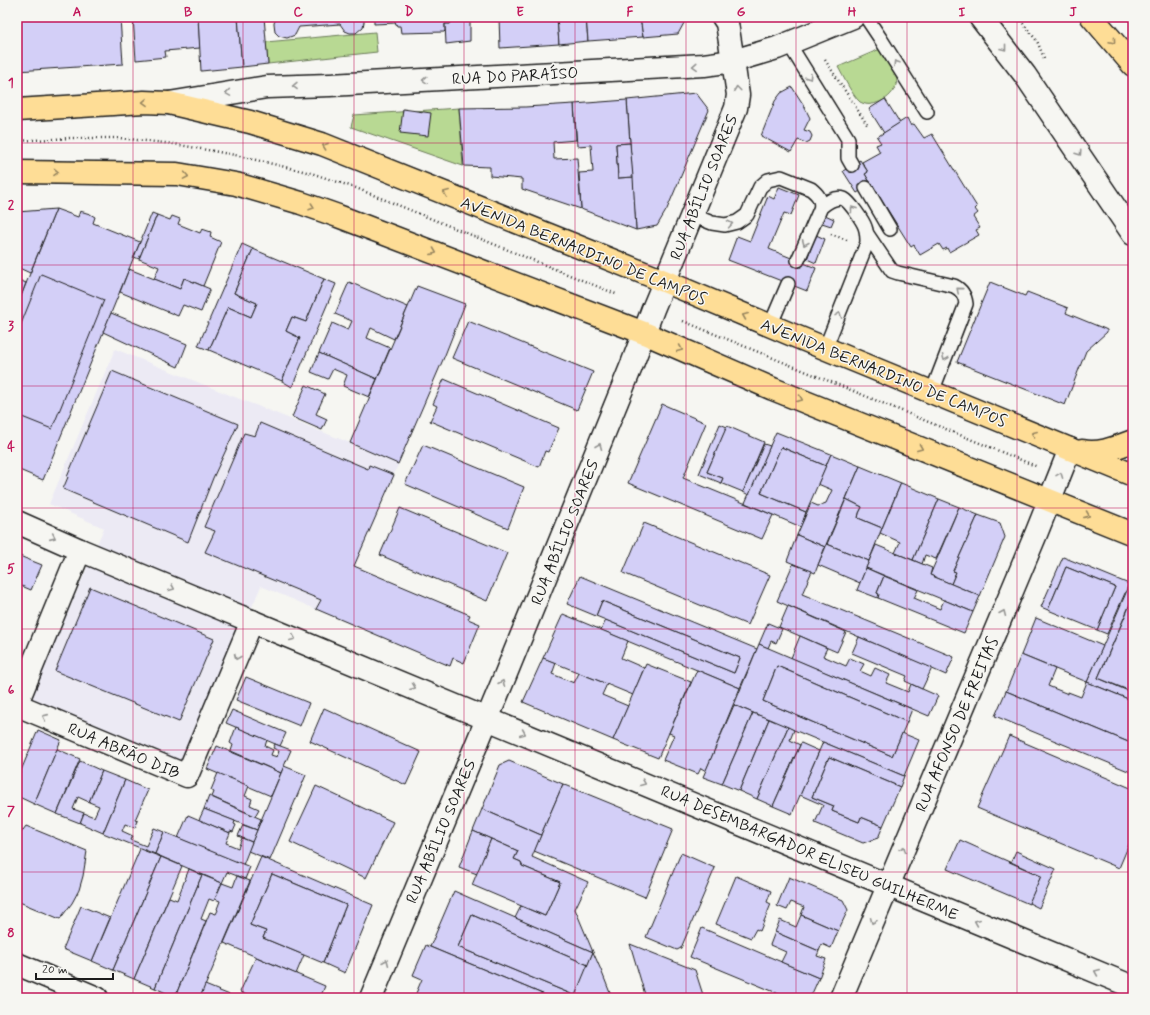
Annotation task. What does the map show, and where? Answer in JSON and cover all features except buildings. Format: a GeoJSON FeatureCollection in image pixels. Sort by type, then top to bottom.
{"type":"FeatureCollection","features":[{"type":"Feature","properties":{"kind":"main road"},"geometry":{"type":"LineString","coordinates":[[1092,17],[1133,65]]}},
{"type":"Feature","properties":{"kind":"main road","name":"AVENIDA BERNARDINO DE CAMPOS"},"geometry":{"type":"LineString","coordinates":[[17,110],[144,102],[169,102],[250,122],[322,144],[664,282],[1133,475]]}},
{"type":"Feature","properties":{"kind":"main road"},"geometry":{"type":"LineString","coordinates":[[17,172],[177,174],[236,184],[301,203],[644,333],[773,389],[1133,534]]}},
{"type":"Feature","properties":{"kind":"main road"},"geometry":{"type":"LineString","coordinates":[[1070,449],[1095,452],[1108,450],[1133,441]]}},
{"type":"Feature","properties":{"kind":"street","name":"RUA ABÍLIO SOARES"},"geometry":{"type":"LineString","coordinates":[[371,998],[736,108],[738,95],[727,23],[723,17]]}},
{"type":"Feature","properties":{"kind":"street","name":"RUA DO PARAÍSO"},"geometry":{"type":"LineString","coordinates":[[169,102],[267,87],[704,66],[733,62],[777,48],[853,17]]}},
{"type":"Feature","properties":{"kind":"street"},"geometry":{"type":"LineString","coordinates":[[980,17],[1025,75],[1133,234]]}},
{"type":"Feature","properties":{"kind":"street","name":"RUA AFONSO DE FREITAS"},"geometry":{"type":"LineString","coordinates":[[841,998],[1070,449]]}},
{"type":"Feature","properties":{"kind":"street","name":"RUA DESEMBARGADOR ELISEU GUILHERME"},"geometry":{"type":"LineString","coordinates":[[17,522],[80,550],[1133,987]]}},
{"type":"Feature","properties":{"kind":"street"},"geometry":{"type":"LineString","coordinates":[[17,704],[80,550]]}},
{"type":"Feature","properties":{"kind":"street","name":"RUA ABRÃO DIB"},"geometry":{"type":"LineString","coordinates":[[17,704],[187,776],[252,621]]}},
{"type":"Feature","properties":{"kind":"street"},"geometry":{"type":"LineString","coordinates":[[17,964],[97,998]]}},
{"type":"Feature","properties":{"kind":"lane"},"geometry":{"type":"LineString","coordinates":[[866,17],[916,96],[928,112]]}},
{"type":"Feature","properties":{"kind":"lane"},"geometry":{"type":"LineString","coordinates":[[789,44],[848,139],[848,158],[852,165]]}},
{"type":"Feature","properties":{"kind":"lane"},"geometry":{"type":"LineString","coordinates":[[692,215],[725,225],[737,222],[747,215],[760,187],[768,180],[781,176],[811,189],[818,196],[821,202],[821,207]]}},
{"type":"Feature","properties":{"kind":"lane"},"geometry":{"type":"LineString","coordinates":[[866,188],[890,229]]}},
{"type":"Feature","properties":{"kind":"lane"},"geometry":{"type":"LineString","coordinates":[[798,260],[821,207],[827,202],[836,198],[844,199],[864,225],[867,234],[892,270],[898,273],[954,286],[961,290],[965,296],[966,304],[932,392]]}},
{"type":"Feature","properties":{"kind":"lane"},"geometry":{"type":"LineString","coordinates":[[825,349],[867,243],[867,234]]}},
{"type":"Feature","properties":{"kind":"lane"},"geometry":{"type":"LineString","coordinates":[[770,326],[788,284]]}},
{"type":"Feature","properties":{"kind":"path"},"geometry":{"type":"LineString","coordinates":[[825,60],[868,126]]}},
{"type":"Feature","properties":{"kind":"path"},"geometry":{"type":"LineString","coordinates":[[825,231],[849,241],[861,257]]}},
{"type":"Feature","properties":{"kind":"path"},"geometry":{"type":"LineString","coordinates":[[653,309],[1060,476]]}},
{"type":"Feature","properties":{"kind":"shaded area"},"geometry":{"type":"Polygon","coordinates":[[[417,286],[465,304],[445,355],[355,566],[470,615],[469,619],[480,624],[464,663],[453,659],[450,666],[261,586],[183,769],[29,703],[104,528],[49,504],[115,349],[350,443],[417,286]]]}},
{"type":"Feature","properties":{"kind":"green space"},"geometry":{"type":"Polygon","coordinates":[[[375,32],[377,52],[268,64],[266,42],[375,32]]]}},
{"type":"Feature","properties":{"kind":"green space"},"geometry":{"type":"Polygon","coordinates":[[[880,49],[897,76],[897,81],[890,95],[882,101],[864,104],[854,95],[838,67],[880,49]]]}},
{"type":"Feature","properties":{"kind":"green space"},"geometry":{"type":"Polygon","coordinates":[[[459,108],[463,166],[351,127],[354,115],[459,108]]]}}]}
